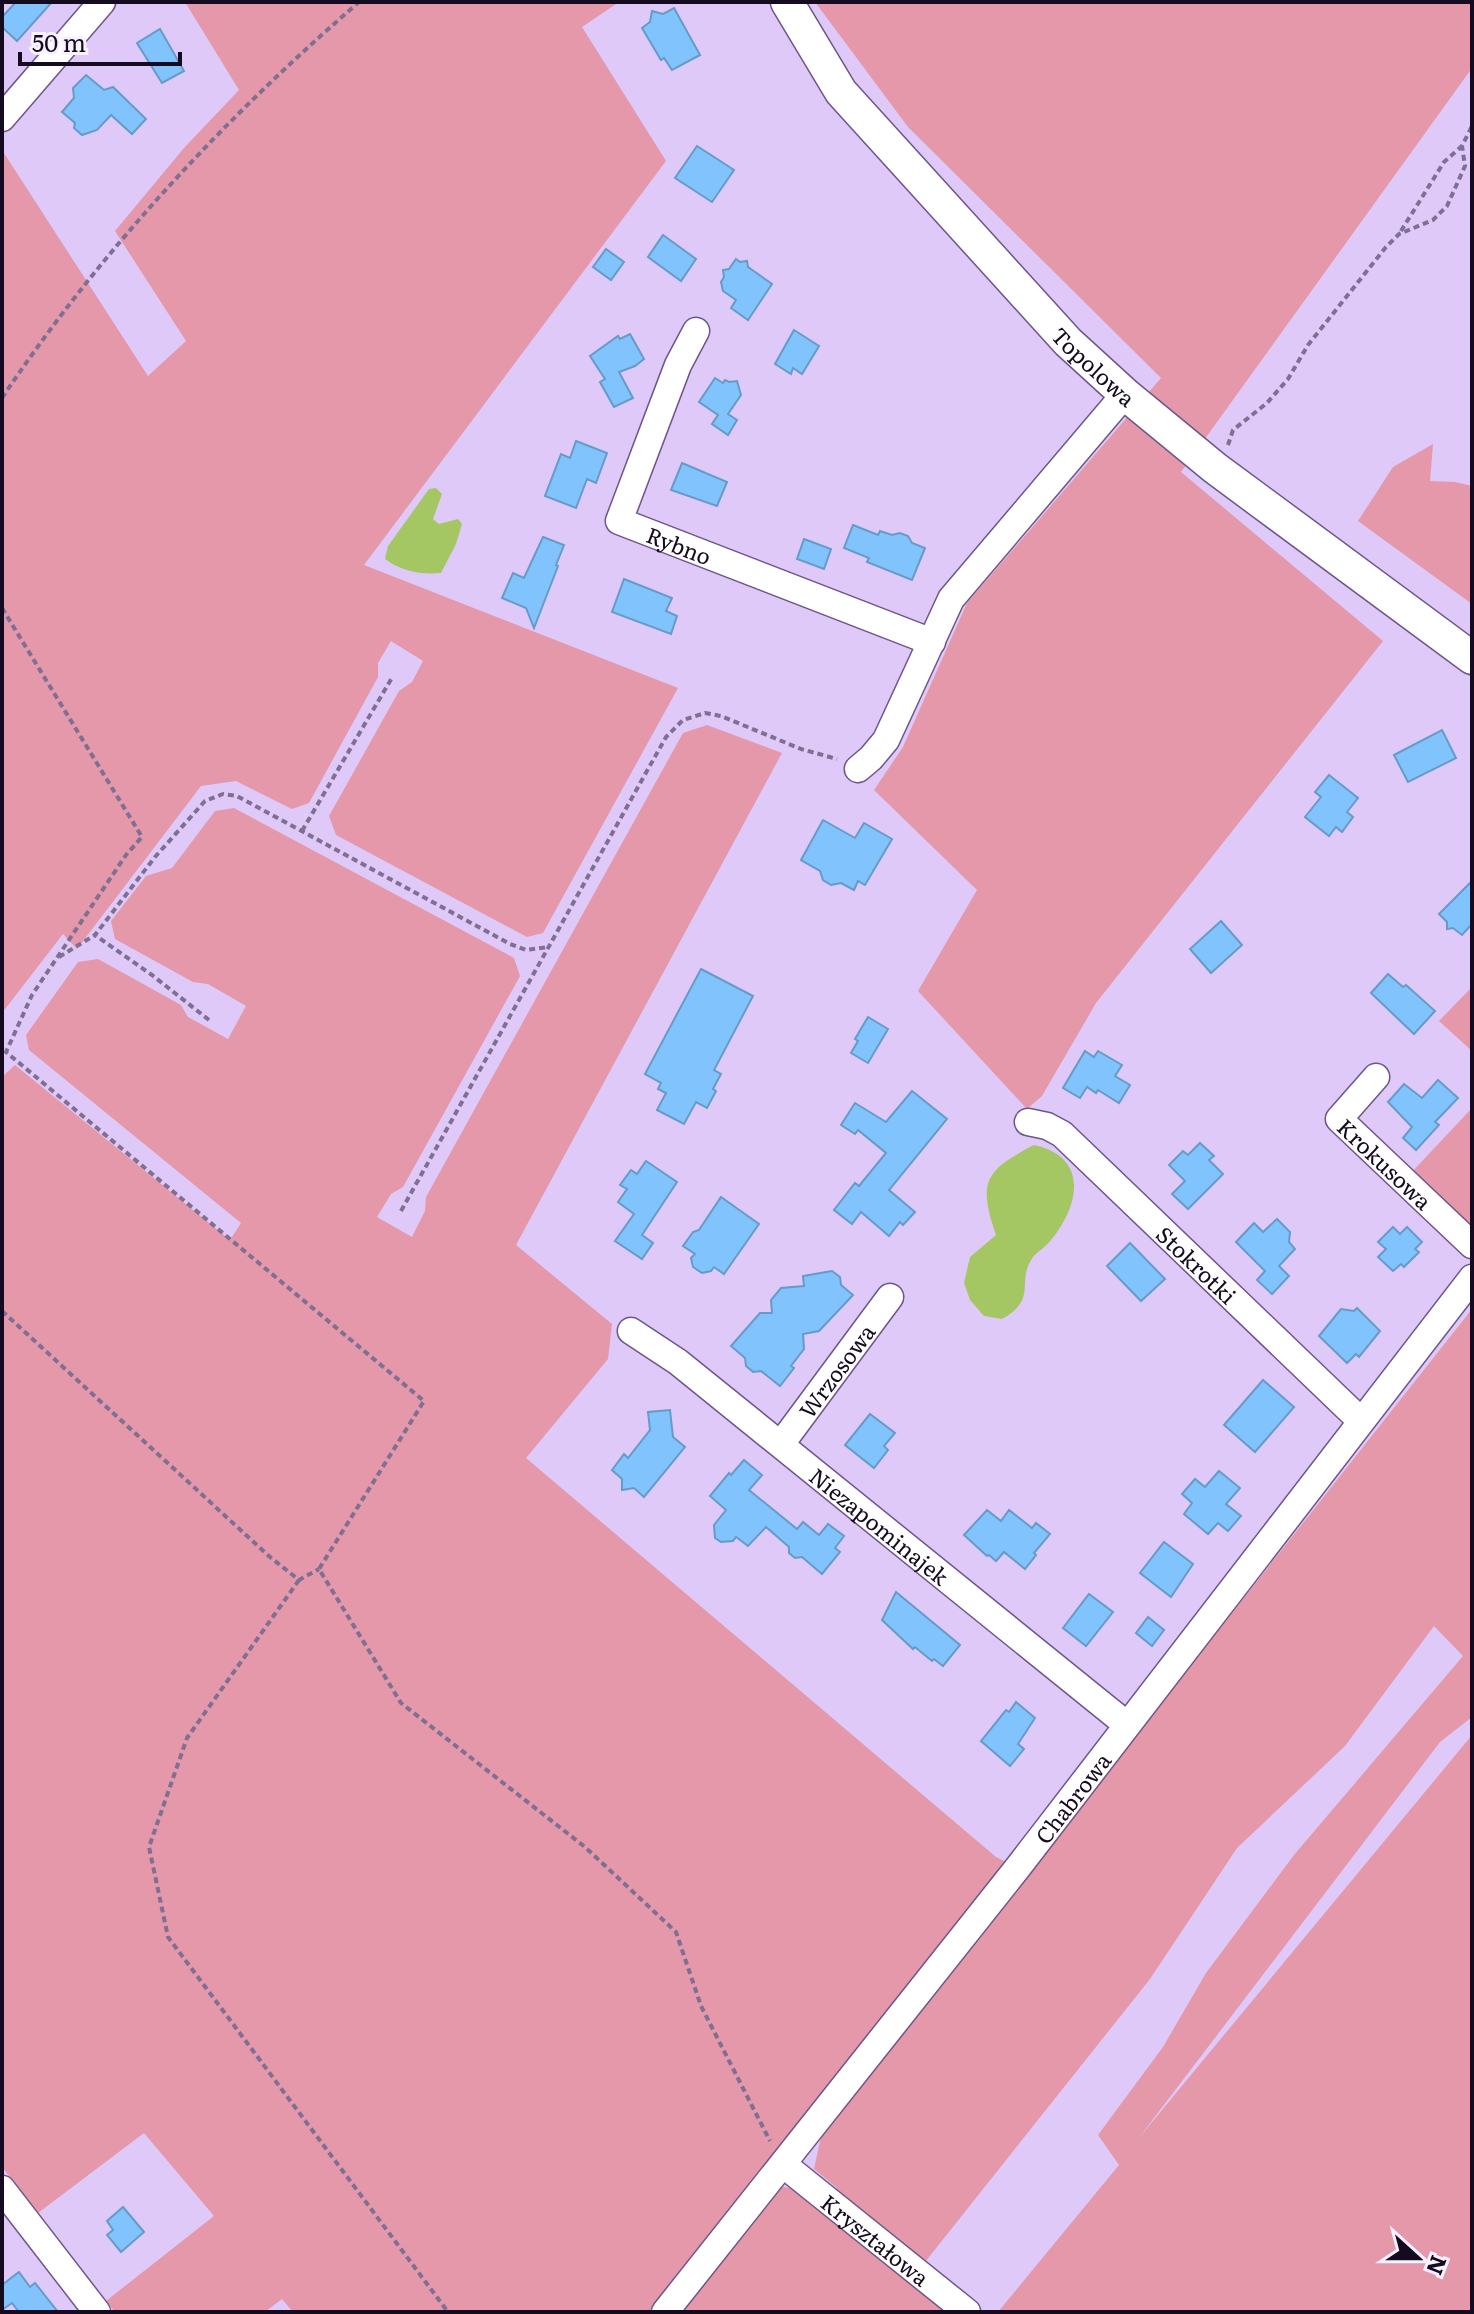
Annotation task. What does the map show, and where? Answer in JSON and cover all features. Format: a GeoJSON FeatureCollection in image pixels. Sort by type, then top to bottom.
{"type":"FeatureCollection","features":[{"type":"Feature","properties":{"kind":"street"},"geometry":{"type":"LineString","coordinates":[[2,118],[102,2]]}},
{"type":"Feature","properties":{"kind":"street","name":"Topolowa"},"geometry":{"type":"LineString","coordinates":[[787,2],[841,92],[1068,342],[1215,468],[1472,658]]}},
{"type":"Feature","properties":{"kind":"street","name":"Rybno"},"geometry":{"type":"LineString","coordinates":[[696,331],[678,365],[619,521],[932,642]]}},
{"type":"Feature","properties":{"kind":"street"},"geometry":{"type":"LineString","coordinates":[[858,769],[886,740],[951,599],[1125,394]]}},
{"type":"Feature","properties":{"kind":"street","name":"Krokusowa"},"geometry":{"type":"LineString","coordinates":[[1376,1077],[1339,1119],[1472,1245]]}},
{"type":"Feature","properties":{"kind":"street","name":"Stokrotki"},"geometry":{"type":"LineString","coordinates":[[1028,1122],[1047,1126],[1062,1134],[1360,1420]]}},
{"type":"Feature","properties":{"kind":"street","name":"Chabrowa"},"geometry":{"type":"LineString","coordinates":[[665,2312],[1019,1866],[1472,1278]]}},
{"type":"Feature","properties":{"kind":"street","name":"Wrzosowa"},"geometry":{"type":"LineString","coordinates":[[781,1444],[890,1297]]}},
{"type":"Feature","properties":{"kind":"street","name":"Niezapominajek"},"geometry":{"type":"LineString","coordinates":[[631,1331],[678,1362],[1126,1724]]}},
{"type":"Feature","properties":{"kind":"street","name":"Kryształowa"},"geometry":{"type":"LineString","coordinates":[[784,2165],[967,2312]]}},
{"type":"Feature","properties":{"kind":"street"},"geometry":{"type":"LineString","coordinates":[[2,2189],[97,2312]]}},
{"type":"Feature","properties":{"kind":"path"},"geometry":{"type":"LineString","coordinates":[[2,398],[72,299],[192,161],[311,44],[359,2]]}},
{"type":"Feature","properties":{"kind":"path"},"geometry":{"type":"LineString","coordinates":[[1215,468],[1225,453],[1233,430],[1267,403],[1288,379],[1308,345],[1399,234],[1444,162],[1462,146],[1472,126]]}},
{"type":"Feature","properties":{"kind":"path"},"geometry":{"type":"LineString","coordinates":[[1399,234],[1433,220],[1447,206],[1465,166],[1462,146]]}},
{"type":"Feature","properties":{"kind":"path"},"geometry":{"type":"LineString","coordinates":[[2,608],[142,837],[126,855],[32,995],[4,1054],[424,1401],[319,1569],[299,1580],[187,1738],[149,1847],[168,1937],[448,2312]]}},
{"type":"Feature","properties":{"kind":"path"},"geometry":{"type":"LineString","coordinates":[[302,831],[393,676]]}},
{"type":"Feature","properties":{"kind":"path"},"geometry":{"type":"LineString","coordinates":[[401,1211],[666,737],[683,720],[705,713],[721,716],[858,769]]}},
{"type":"Feature","properties":{"kind":"path"},"geometry":{"type":"LineString","coordinates":[[57,959],[95,935],[155,857],[205,801],[223,794],[237,796],[510,944],[526,950],[549,947]]}},
{"type":"Feature","properties":{"kind":"path"},"geometry":{"type":"LineString","coordinates":[[95,935],[209,1020]]}},
{"type":"Feature","properties":{"kind":"path"},"geometry":{"type":"LineString","coordinates":[[2,1311],[299,1580]]}},
{"type":"Feature","properties":{"kind":"path"},"geometry":{"type":"LineString","coordinates":[[319,1569],[401,1703],[585,1847],[676,1932],[701,2006],[784,2165]]}},
{"type":"Feature","properties":{"kind":"shaded area"},"geometry":{"type":"Polygon","coordinates":[[[185,2],[619,2],[582,27],[666,161],[364,565],[678,688],[543,933],[527,937],[336,835],[329,816],[399,691],[412,682],[423,661],[391,641],[378,663],[378,677],[309,803],[292,809],[236,781],[201,786],[77,949],[63,934],[2,1013],[2,150],[148,376],[186,341],[115,231],[184,148],[239,90],[185,2]]]}},
{"type":"Feature","properties":{"kind":"shaded area"},"geometry":{"type":"Polygon","coordinates":[[[815,2],[1472,2],[1472,68],[1181,472],[1383,641],[1096,1003],[1042,1096],[1027,1109],[918,991],[977,890],[874,790],[903,747],[967,603],[1161,378],[908,127],[815,2]]]}},
{"type":"Feature","properties":{"kind":"shaded area"},"geometry":{"type":"Polygon","coordinates":[[[1433,444],[1430,481],[1472,486],[1472,604],[1358,521],[1393,467],[1433,444]]]}},
{"type":"Feature","properties":{"kind":"shaded area"},"geometry":{"type":"Polygon","coordinates":[[[436,488],[442,494],[433,519],[439,524],[458,519],[462,524],[456,544],[441,573],[398,567],[385,559],[388,546],[429,489],[436,488]]]}},
{"type":"Feature","properties":{"kind":"shaded area"},"geometry":{"type":"Polygon","coordinates":[[[707,725],[782,753],[516,1245],[612,1324],[608,1359],[526,1458],[996,1857],[1006,1862],[657,2312],[293,2312],[282,2299],[265,2312],[115,2312],[106,2301],[214,2216],[144,2133],[38,2213],[2,2167],[2,1077],[15,1065],[230,1240],[241,1223],[29,1050],[26,1035],[78,962],[98,959],[181,1005],[188,1017],[228,1039],[246,1006],[208,984],[193,982],[115,939],[111,921],[146,876],[172,868],[215,811],[234,808],[514,958],[520,976],[403,1187],[391,1194],[377,1217],[412,1237],[425,1211],[426,1197],[683,733],[707,725]]]}},
{"type":"Feature","properties":{"kind":"shaded area"},"geometry":{"type":"Polygon","coordinates":[[[1472,987],[1472,1051],[1439,1021],[1472,987]]]}},
{"type":"Feature","properties":{"kind":"shaded area"},"geometry":{"type":"Polygon","coordinates":[[[1472,1108],[1472,1233],[1411,1173],[1472,1108]]]}},
{"type":"Feature","properties":{"kind":"shaded area"},"geometry":{"type":"Polygon","coordinates":[[[1034,1145],[1052,1151],[1064,1160],[1071,1171],[1073,1198],[1061,1226],[1028,1266],[1020,1304],[1002,1319],[984,1316],[970,1300],[964,1283],[970,1257],[996,1235],[987,1190],[995,1171],[1034,1145]]]}},
{"type":"Feature","properties":{"kind":"shaded area"},"geometry":{"type":"Polygon","coordinates":[[[1472,1309],[1472,1717],[1440,1742],[1138,2139],[1472,1735],[1472,2312],[998,2312],[1119,2165],[1098,2135],[1163,2047],[1206,1973],[1294,1855],[1463,1656],[1434,1626],[1345,1746],[1237,1848],[1150,1979],[910,2281],[947,2312],[676,2312],[777,2186],[798,2189],[822,2208],[837,2188],[814,2169],[822,2132],[1472,1309]]]}},
{"type":"Feature","properties":{"kind":"building"},"geometry":{"type":"Polygon","coordinates":[[[16,2],[52,2],[17,41],[2,27],[2,17],[16,2]]]}},
{"type":"Feature","properties":{"kind":"building"},"geometry":{"type":"Polygon","coordinates":[[[674,8],[700,55],[672,70],[664,58],[661,60],[642,28],[650,22],[652,11],[663,14],[674,8]]]}},
{"type":"Feature","properties":{"kind":"building"},"geometry":{"type":"Polygon","coordinates":[[[160,29],[184,71],[162,83],[137,43],[160,29]]]}},
{"type":"Feature","properties":{"kind":"building"},"geometry":{"type":"Polygon","coordinates":[[[86,75],[104,90],[113,87],[146,119],[132,134],[111,115],[97,130],[82,135],[74,128],[75,123],[62,112],[74,98],[73,88],[86,75]]]}},
{"type":"Feature","properties":{"kind":"building"},"geometry":{"type":"Polygon","coordinates":[[[697,146],[734,170],[712,202],[675,178],[697,146]]]}},
{"type":"Feature","properties":{"kind":"building"},"geometry":{"type":"Polygon","coordinates":[[[663,235],[696,259],[681,281],[648,257],[663,235]]]}},
{"type":"Feature","properties":{"kind":"building"},"geometry":{"type":"Polygon","coordinates":[[[606,249],[624,262],[611,280],[593,267],[606,249]]]}},
{"type":"Feature","properties":{"kind":"building"},"geometry":{"type":"Polygon","coordinates":[[[736,259],[747,261],[748,267],[772,284],[748,320],[731,308],[736,300],[723,291],[721,282],[723,270],[729,269],[736,259]]]}},
{"type":"Feature","properties":{"kind":"building"},"geometry":{"type":"Polygon","coordinates":[[[794,330],[819,346],[802,374],[793,368],[791,374],[775,364],[794,330]]]}},
{"type":"Feature","properties":{"kind":"building"},"geometry":{"type":"Polygon","coordinates":[[[630,334],[644,359],[619,372],[633,398],[614,407],[600,382],[605,379],[590,356],[618,336],[620,339],[630,334]]]}},
{"type":"Feature","properties":{"kind":"building"},"geometry":{"type":"Polygon","coordinates":[[[715,378],[723,383],[725,380],[737,381],[741,395],[728,414],[737,420],[728,435],[712,424],[718,415],[699,402],[715,378]]]}},
{"type":"Feature","properties":{"kind":"building"},"geometry":{"type":"Polygon","coordinates":[[[576,441],[607,453],[596,483],[587,479],[576,508],[545,496],[561,454],[570,458],[576,441]]]}},
{"type":"Feature","properties":{"kind":"building"},"geometry":{"type":"Polygon","coordinates":[[[682,463],[727,482],[717,506],[671,490],[682,463]]]}},
{"type":"Feature","properties":{"kind":"building"},"geometry":{"type":"Polygon","coordinates":[[[853,525],[878,535],[880,531],[892,535],[900,533],[908,536],[912,543],[925,548],[912,580],[867,562],[869,558],[844,548],[853,525]]]}},
{"type":"Feature","properties":{"kind":"building"},"geometry":{"type":"Polygon","coordinates":[[[543,537],[564,545],[534,628],[526,608],[502,598],[513,573],[524,578],[543,537]]]}},
{"type":"Feature","properties":{"kind":"building"},"geometry":{"type":"Polygon","coordinates":[[[804,539],[831,549],[824,569],[797,559],[804,539]]]}},
{"type":"Feature","properties":{"kind":"building"},"geometry":{"type":"Polygon","coordinates":[[[624,579],[672,598],[666,611],[677,616],[671,634],[612,612],[624,579]]]}},
{"type":"Feature","properties":{"kind":"building"},"geometry":{"type":"Polygon","coordinates":[[[1442,730],[1456,758],[1408,782],[1394,755],[1442,730]]]}},
{"type":"Feature","properties":{"kind":"building"},"geometry":{"type":"Polygon","coordinates":[[[1329,775],[1358,798],[1347,812],[1353,817],[1342,832],[1336,827],[1329,836],[1305,817],[1321,797],[1315,792],[1329,775]]]}},
{"type":"Feature","properties":{"kind":"building"},"geometry":{"type":"Polygon","coordinates":[[[823,820],[855,838],[864,823],[892,839],[865,885],[858,881],[854,890],[841,883],[831,885],[823,880],[820,871],[801,860],[823,820]]]}},
{"type":"Feature","properties":{"kind":"building"},"geometry":{"type":"Polygon","coordinates":[[[1472,881],[1472,924],[1462,935],[1453,928],[1447,929],[1447,922],[1439,914],[1472,881]]]}},
{"type":"Feature","properties":{"kind":"building"},"geometry":{"type":"Polygon","coordinates":[[[1221,921],[1242,945],[1211,973],[1190,949],[1221,921]]]}},
{"type":"Feature","properties":{"kind":"building"},"geometry":{"type":"Polygon","coordinates":[[[701,969],[753,996],[714,1070],[721,1074],[707,1108],[696,1102],[684,1124],[657,1110],[666,1093],[658,1089],[661,1083],[645,1074],[701,969]]]}},
{"type":"Feature","properties":{"kind":"building"},"geometry":{"type":"Polygon","coordinates":[[[1388,974],[1403,987],[1406,985],[1435,1011],[1414,1034],[1371,993],[1388,974]]]}},
{"type":"Feature","properties":{"kind":"building"},"geometry":{"type":"Polygon","coordinates":[[[868,1017],[888,1029],[868,1063],[851,1053],[868,1017]]]}},
{"type":"Feature","properties":{"kind":"building"},"geometry":{"type":"Polygon","coordinates":[[[1085,1051],[1094,1057],[1098,1051],[1122,1065],[1115,1076],[1130,1085],[1119,1103],[1087,1087],[1080,1098],[1063,1088],[1085,1051]]]}},
{"type":"Feature","properties":{"kind":"building"},"geometry":{"type":"Polygon","coordinates":[[[1438,1080],[1458,1098],[1435,1122],[1439,1125],[1416,1150],[1403,1138],[1412,1127],[1388,1102],[1404,1084],[1422,1098],[1438,1080]]]}},
{"type":"Feature","properties":{"kind":"building"},"geometry":{"type":"Polygon","coordinates":[[[912,1091],[947,1119],[889,1190],[915,1212],[903,1225],[900,1222],[889,1236],[861,1212],[852,1224],[834,1210],[855,1183],[859,1186],[886,1153],[858,1130],[855,1134],[841,1125],[855,1103],[886,1122],[912,1091]]]}},
{"type":"Feature","properties":{"kind":"building"},"geometry":{"type":"Polygon","coordinates":[[[1200,1143],[1214,1156],[1209,1160],[1223,1174],[1188,1209],[1172,1194],[1185,1181],[1169,1165],[1183,1151],[1188,1155],[1200,1143]]]}},
{"type":"Feature","properties":{"kind":"building"},"geometry":{"type":"Polygon","coordinates":[[[646,1161],[677,1182],[642,1235],[653,1243],[642,1259],[615,1241],[634,1214],[618,1202],[627,1189],[620,1185],[631,1170],[637,1174],[646,1161]]]}},
{"type":"Feature","properties":{"kind":"building"},"geometry":{"type":"Polygon","coordinates":[[[721,1197],[759,1224],[724,1274],[714,1267],[702,1273],[693,1267],[691,1258],[695,1254],[683,1246],[693,1232],[699,1230],[721,1197]]]}},
{"type":"Feature","properties":{"kind":"building"},"geometry":{"type":"Polygon","coordinates":[[[1277,1219],[1290,1232],[1289,1242],[1295,1249],[1279,1266],[1289,1276],[1272,1294],[1257,1280],[1265,1271],[1236,1242],[1254,1223],[1263,1232],[1277,1219]]]}},
{"type":"Feature","properties":{"kind":"building"},"geometry":{"type":"Polygon","coordinates":[[[1393,1227],[1400,1234],[1407,1227],[1422,1242],[1415,1249],[1419,1252],[1404,1267],[1401,1264],[1393,1271],[1378,1257],[1386,1249],[1378,1242],[1393,1227]]]}},
{"type":"Feature","properties":{"kind":"building"},"geometry":{"type":"Polygon","coordinates":[[[1130,1243],[1165,1279],[1141,1301],[1107,1266],[1130,1243]]]}},
{"type":"Feature","properties":{"kind":"building"},"geometry":{"type":"Polygon","coordinates":[[[832,1271],[840,1277],[841,1285],[853,1295],[819,1331],[803,1334],[804,1349],[780,1386],[761,1371],[753,1372],[746,1366],[745,1358],[731,1346],[760,1313],[772,1313],[771,1300],[781,1288],[804,1286],[803,1276],[832,1271]]]}},
{"type":"Feature","properties":{"kind":"building"},"geometry":{"type":"Polygon","coordinates":[[[1357,1308],[1380,1331],[1359,1357],[1356,1354],[1347,1363],[1319,1336],[1341,1309],[1354,1311],[1357,1308]]]}},
{"type":"Feature","properties":{"kind":"building"},"geometry":{"type":"Polygon","coordinates":[[[1263,1380],[1294,1407],[1255,1452],[1224,1425],[1263,1380]]]}},
{"type":"Feature","properties":{"kind":"building"},"geometry":{"type":"Polygon","coordinates":[[[670,1410],[673,1437],[685,1447],[644,1497],[634,1488],[622,1490],[622,1479],[612,1470],[624,1454],[628,1458],[650,1430],[648,1412],[670,1410]]]}},
{"type":"Feature","properties":{"kind":"building"},"geometry":{"type":"Polygon","coordinates":[[[870,1414],[895,1433],[884,1446],[888,1450],[874,1468],[845,1445],[870,1414]]]}},
{"type":"Feature","properties":{"kind":"building"},"geometry":{"type":"Polygon","coordinates":[[[744,1460],[762,1475],[749,1490],[797,1529],[803,1522],[819,1535],[828,1524],[844,1536],[835,1548],[840,1552],[822,1574],[802,1557],[795,1558],[789,1553],[789,1547],[766,1527],[748,1546],[736,1537],[733,1541],[721,1542],[715,1538],[714,1525],[726,1510],[710,1496],[744,1460]]]}},
{"type":"Feature","properties":{"kind":"building"},"geometry":{"type":"Polygon","coordinates":[[[1219,1471],[1240,1488],[1226,1504],[1241,1516],[1228,1531],[1218,1523],[1208,1534],[1184,1514],[1192,1503],[1182,1494],[1195,1479],[1205,1487],[1219,1471]]]}},
{"type":"Feature","properties":{"kind":"building"},"geometry":{"type":"Polygon","coordinates":[[[987,1510],[1001,1521],[1009,1510],[1032,1528],[1036,1523],[1050,1534],[1025,1569],[1004,1552],[996,1561],[987,1556],[964,1535],[987,1510]]]}},
{"type":"Feature","properties":{"kind":"building"},"geometry":{"type":"Polygon","coordinates":[[[1164,1542],[1193,1564],[1171,1597],[1140,1573],[1164,1542]]]}},
{"type":"Feature","properties":{"kind":"building"},"geometry":{"type":"Polygon","coordinates":[[[896,1592],[960,1645],[943,1666],[915,1647],[913,1649],[882,1620],[896,1592]]]}},
{"type":"Feature","properties":{"kind":"building"},"geometry":{"type":"Polygon","coordinates":[[[1089,1594],[1113,1612],[1086,1646],[1063,1628],[1089,1594]]]}},
{"type":"Feature","properties":{"kind":"building"},"geometry":{"type":"Polygon","coordinates":[[[1148,1617],[1164,1630],[1152,1646],[1136,1633],[1148,1617]]]}},
{"type":"Feature","properties":{"kind":"building"},"geometry":{"type":"Polygon","coordinates":[[[1016,1702],[1035,1718],[1018,1744],[1024,1749],[1010,1766],[981,1741],[1016,1702]]]}},
{"type":"Feature","properties":{"kind":"building"},"geometry":{"type":"Polygon","coordinates":[[[123,2207],[144,2232],[121,2252],[107,2235],[113,2230],[107,2221],[123,2207]]]}},
{"type":"Feature","properties":{"kind":"building"},"geometry":{"type":"Polygon","coordinates":[[[19,2272],[30,2287],[35,2283],[58,2312],[19,2312],[12,2303],[2,2310],[2,2285],[19,2272]]]}}]}
